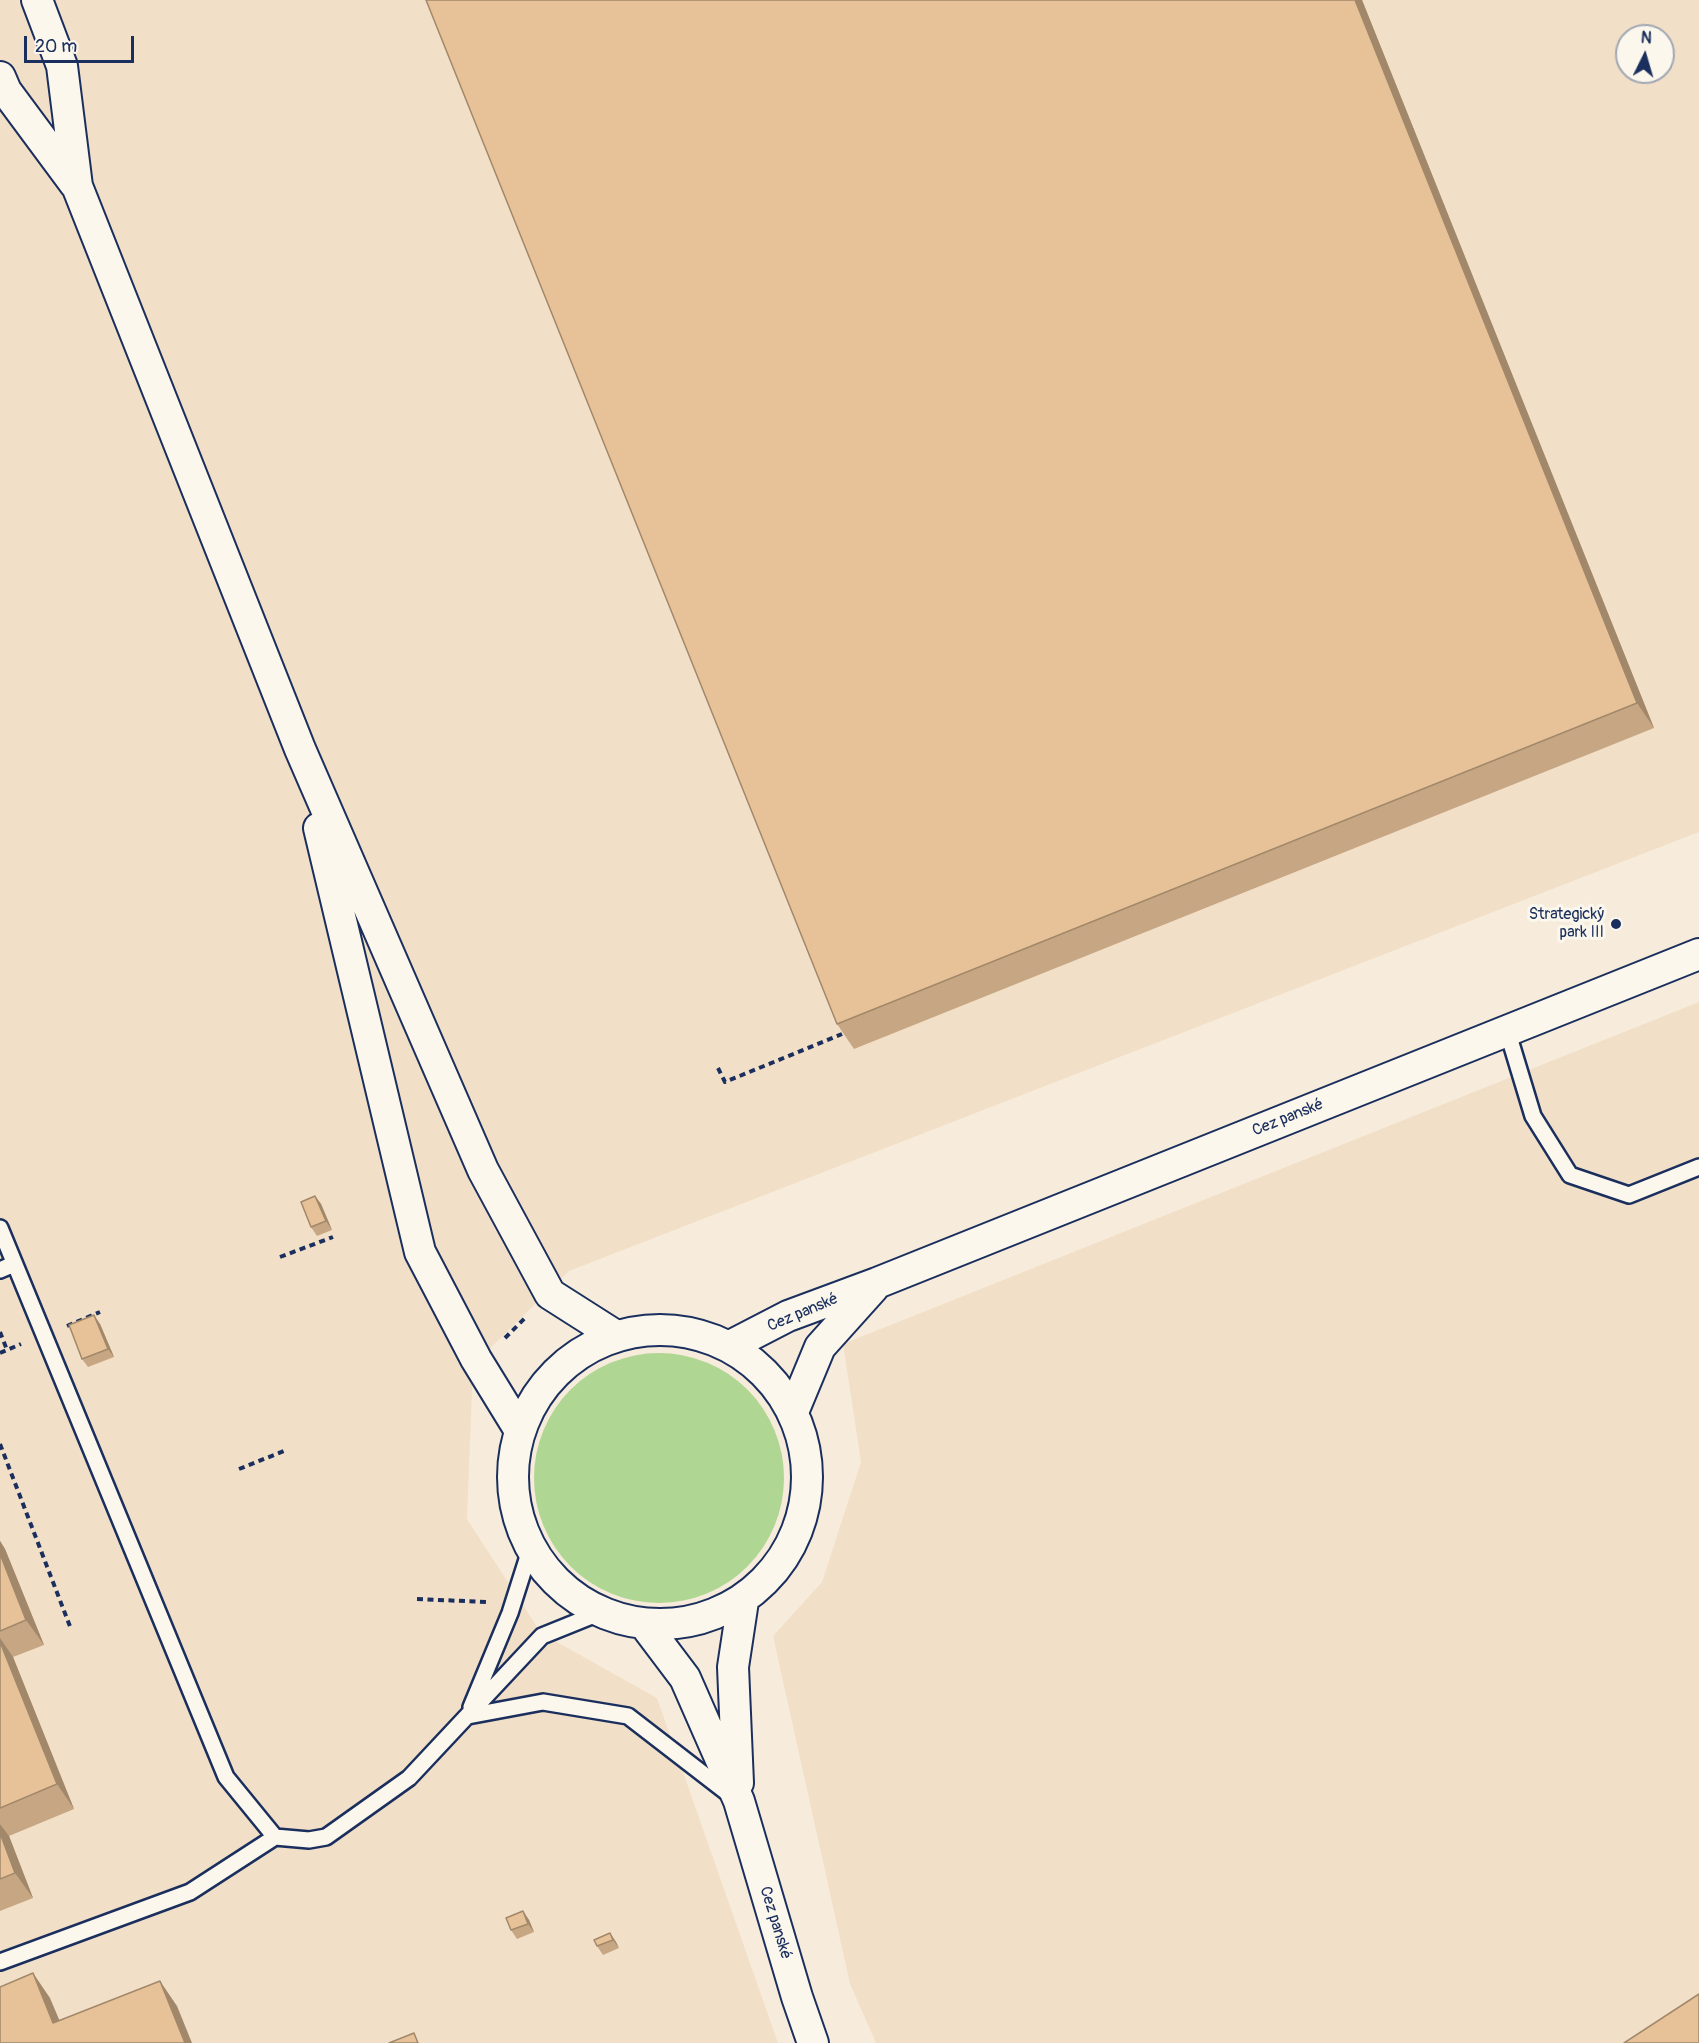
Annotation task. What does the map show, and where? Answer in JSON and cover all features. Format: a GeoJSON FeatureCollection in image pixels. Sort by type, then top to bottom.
{"type":"FeatureCollection","features":[{"type":"Feature","properties":{"kind":"street"},"geometry":{"type":"LineString","coordinates":[[37,0],[62,66],[77,186],[300,749],[483,1170],[550,1294],[616,1336]]}},
{"type":"Feature","properties":{"kind":"street"},"geometry":{"type":"LineString","coordinates":[[0,77],[6,91],[77,186]]}},
{"type":"Feature","properties":{"kind":"street"},"geometry":{"type":"LineString","coordinates":[[300,749],[420,1252],[476,1359],[519,1429]]}},
{"type":"Feature","properties":{"kind":"street","name":"Cez panské"},"geometry":{"type":"LineString","coordinates":[[730,1346],[788,1316],[877,1283],[1699,954]]}},
{"type":"Feature","properties":{"kind":"street","name":"Cez panské"},"geometry":{"type":"LineString","coordinates":[[794,1412],[820,1347],[877,1283]]}},
{"type":"Feature","properties":{"kind":"street"},"geometry":{"type":"LineString","coordinates":[[655,1329],[693,1333],[730,1346],[762,1369],[794,1412],[808,1463],[804,1516],[781,1564],[742,1601],[693,1622],[645,1625],[599,1613],[559,1587],[530,1550],[514,1507],[512,1460],[519,1429],[551,1376],[581,1352],[616,1336],[655,1329]]}},
{"type":"Feature","properties":{"kind":"street","name":"Cez panské"},"geometry":{"type":"LineString","coordinates":[[739,1801],[733,1667],[742,1601]]}},
{"type":"Feature","properties":{"kind":"street","name":"Cez panské"},"geometry":{"type":"LineString","coordinates":[[645,1625],[685,1678],[739,1801],[796,1997],[813,2043]]}},
{"type":"Feature","properties":{"kind":"lane"},"geometry":{"type":"LineString","coordinates":[[1507,1030],[1533,1116],[1570,1175],[1629,1195],[1699,1167]]}},
{"type":"Feature","properties":{"kind":"lane"},"geometry":{"type":"LineString","coordinates":[[0,1228],[7,1267],[226,1777],[275,1837]]}},
{"type":"Feature","properties":{"kind":"lane"},"geometry":{"type":"LineString","coordinates":[[468,1716],[510,1614],[530,1550]]}},
{"type":"Feature","properties":{"kind":"lane"},"geometry":{"type":"LineString","coordinates":[[0,1962],[190,1892],[275,1837],[309,1840],[326,1838],[409,1778],[542,1636],[599,1613]]}},
{"type":"Feature","properties":{"kind":"lane"},"geometry":{"type":"LineString","coordinates":[[468,1716],[543,1701],[628,1716],[739,1801]]}},
{"type":"Feature","properties":{"kind":"path"},"geometry":{"type":"LineString","coordinates":[[718,1068],[725,1082],[842,1034]]}},
{"type":"Feature","properties":{"kind":"path"},"geometry":{"type":"LineString","coordinates":[[280,1257],[333,1237]]}},
{"type":"Feature","properties":{"kind":"path"},"geometry":{"type":"LineString","coordinates":[[505,1338],[525,1318]]}},
{"type":"Feature","properties":{"kind":"path"},"geometry":{"type":"LineString","coordinates":[[0,1332],[7,1350]]}},
{"type":"Feature","properties":{"kind":"path"},"geometry":{"type":"LineString","coordinates":[[0,1353],[16,1346]]}},
{"type":"Feature","properties":{"kind":"path"},"geometry":{"type":"LineString","coordinates":[[0,1444],[71,1629]]}},
{"type":"Feature","properties":{"kind":"path"},"geometry":{"type":"LineString","coordinates":[[239,1468],[284,1451]]}},
{"type":"Feature","properties":{"kind":"path"},"geometry":{"type":"LineString","coordinates":[[417,1599],[492,1603]]}},
{"type":"Feature","properties":{"kind":"shaded area"},"geometry":{"type":"Polygon","coordinates":[[[0,0],[1699,0],[1699,832],[569,1271],[473,1365],[467,1519],[541,1633],[657,1698],[778,2043],[0,2043],[0,0]]]}},
{"type":"Feature","properties":{"kind":"shaded area"},"geometry":{"type":"Polygon","coordinates":[[[1699,1002],[1699,2043],[876,2043],[850,1984],[773,1636],[822,1582],[861,1462],[843,1344],[1699,1002]]]}},
{"type":"Feature","properties":{"kind":"green space"},"geometry":{"type":"Polygon","coordinates":[[[647,1353],[671,1353],[695,1358],[718,1367],[748,1389],[763,1408],[775,1430],[782,1454],[784,1478],[782,1502],[775,1526],[763,1548],[748,1567],[729,1582],[707,1594],[671,1603],[647,1603],[623,1598],[600,1589],[579,1575],[562,1558],[548,1537],[539,1514],[534,1490],[534,1466],[539,1442],[548,1419],[562,1398],[579,1381],[600,1367],[623,1358],[647,1353]]]}},
{"type":"Feature","properties":{"kind":"building"},"geometry":{"type":"Polygon","coordinates":[[[426,0],[1355,0],[1637,703],[837,1024],[426,0]]]}},
{"type":"Feature","properties":{"kind":"building"},"geometry":{"type":"Polygon","coordinates":[[[315,1196],[326,1221],[311,1227],[301,1202],[315,1196]]]}},
{"type":"Feature","properties":{"kind":"building"},"geometry":{"type":"Polygon","coordinates":[[[94,1315],[108,1349],[82,1359],[69,1325],[94,1315]]]}},
{"type":"Feature","properties":{"kind":"building"},"geometry":{"type":"Polygon","coordinates":[[[0,1554],[26,1620],[0,1631],[0,1554]]]}},
{"type":"Feature","properties":{"kind":"building"},"geometry":{"type":"Polygon","coordinates":[[[0,1642],[57,1784],[0,1808],[0,1642]]]}},
{"type":"Feature","properties":{"kind":"building"},"geometry":{"type":"Polygon","coordinates":[[[0,1833],[15,1873],[0,1879],[0,1833]]]}},
{"type":"Feature","properties":{"kind":"building"},"geometry":{"type":"Polygon","coordinates":[[[523,1911],[528,1924],[511,1930],[506,1918],[523,1911]]]}},
{"type":"Feature","properties":{"kind":"building"},"geometry":{"type":"Polygon","coordinates":[[[610,1933],[613,1940],[597,1946],[594,1940],[610,1933]]]}},
{"type":"Feature","properties":{"kind":"building"},"geometry":{"type":"Polygon","coordinates":[[[33,1973],[53,2023],[160,1981],[185,2043],[0,2043],[0,1987],[33,1973]]]}},
{"type":"Feature","properties":{"kind":"building"},"geometry":{"type":"Polygon","coordinates":[[[1699,1994],[1699,2043],[1624,2043],[1699,1994]]]}},
{"type":"Feature","properties":{"kind":"building"},"geometry":{"type":"Polygon","coordinates":[[[414,2033],[418,2043],[389,2043],[414,2033]]]}},
{"type":"Feature","properties":{"kind":"place","name":"Strategický park III"},"geometry":{"type":"Point","coordinates":[1616,924]}}]}
